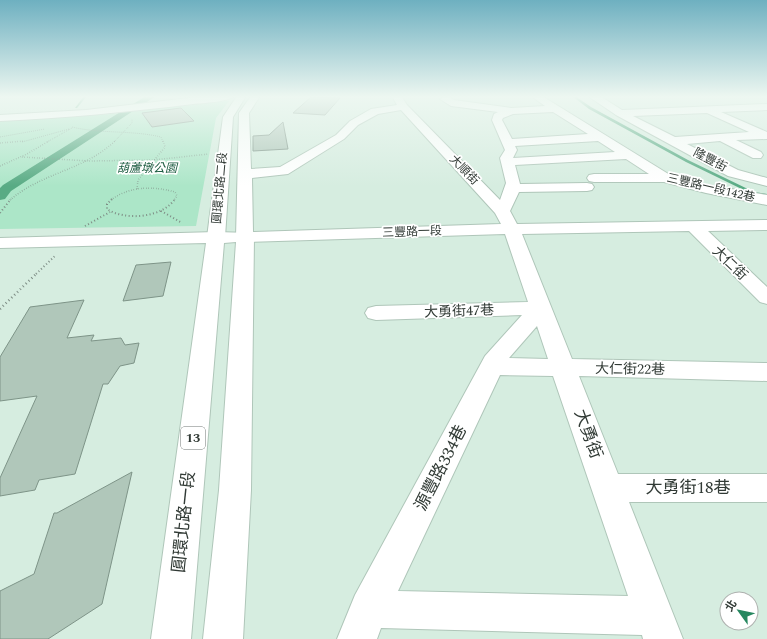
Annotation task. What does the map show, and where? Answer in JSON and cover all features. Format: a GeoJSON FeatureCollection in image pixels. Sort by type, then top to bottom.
{"type":"FeatureCollection","features":[{"type":"Feature","properties":{"kind":"street","name":"圓環北路二段"},"geometry":{"type":"LineString","coordinates":[[216,237],[227,126]]}},
{"type":"Feature","properties":{"kind":"street","name":"圓環北路二段"},"geometry":{"type":"LineString","coordinates":[[244,126],[245,236]]}},
{"type":"Feature","properties":{"kind":"street"},"geometry":{"type":"LineString","coordinates":[[244,174],[282,171],[340,137],[351,126]]}},
{"type":"Feature","properties":{"kind":"street","name":"大順街"},"geometry":{"type":"LineString","coordinates":[[421,126],[507,220]]}},
{"type":"Feature","properties":{"kind":"street"},"geometry":{"type":"LineString","coordinates":[[505,126],[507,142],[511,150],[506,158],[506,162],[513,177],[513,188],[507,220]]}},
{"type":"Feature","properties":{"kind":"street","name":"三豐路一段142巷"},"geometry":{"type":"LineString","coordinates":[[581,126],[665,178],[706,189],[767,200]]}},
{"type":"Feature","properties":{"kind":"street","name":"隆豐街"},"geometry":{"type":"LineString","coordinates":[[645,126],[733,173],[767,182]]}},
{"type":"Feature","properties":{"kind":"street"},"geometry":{"type":"LineString","coordinates":[[696,126],[757,155]]}},
{"type":"Feature","properties":{"kind":"street"},"geometry":{"type":"LineString","coordinates":[[743,126],[766,136]]}},
{"type":"Feature","properties":{"kind":"street"},"geometry":{"type":"LineString","coordinates":[[674,141],[766,136]]}},
{"type":"Feature","properties":{"kind":"street"},"geometry":{"type":"LineString","coordinates":[[507,142],[598,137]]}},
{"type":"Feature","properties":{"kind":"street"},"geometry":{"type":"LineString","coordinates":[[506,162],[627,155]]}},
{"type":"Feature","properties":{"kind":"street"},"geometry":{"type":"LineString","coordinates":[[733,173],[767,171]]}},
{"type":"Feature","properties":{"kind":"street"},"geometry":{"type":"LineString","coordinates":[[513,188],[665,178]]}},
{"type":"Feature","properties":{"kind":"street","name":"三豐路一段"},"geometry":{"type":"LineString","coordinates":[[0,242],[63,242],[245,236],[507,220],[694,227],[767,225]]}},
{"type":"Feature","properties":{"kind":"street","name":"大勇街"},"geometry":{"type":"LineString","coordinates":[[507,220],[564,367],[659,628]]}},
{"type":"Feature","properties":{"kind":"street","name":"大仁街"},"geometry":{"type":"LineString","coordinates":[[694,227],[767,298]]}},
{"type":"Feature","properties":{"kind":"street"},"geometry":{"type":"LineString","coordinates":[[223,639],[235,490],[245,236]]}},
{"type":"Feature","properties":{"kind":"street","name":"圓環北路一段"},"geometry":{"type":"LineString","coordinates":[[171,639],[216,237]]}},
{"type":"Feature","properties":{"kind":"street","name":"大勇街47巷"},"geometry":{"type":"LineString","coordinates":[[376,313],[542,308]]}},
{"type":"Feature","properties":{"kind":"street","name":"源豐路334巷"},"geometry":{"type":"LineString","coordinates":[[363,624],[497,356],[542,308]]}},
{"type":"Feature","properties":{"kind":"street","name":"大仁街22巷"},"geometry":{"type":"LineString","coordinates":[[493,366],[767,372]]}},
{"type":"Feature","properties":{"kind":"street","name":"大勇街18巷"},"geometry":{"type":"LineString","coordinates":[[608,488],[767,488]]}},
{"type":"Feature","properties":{"kind":"street"},"geometry":{"type":"LineString","coordinates":[[363,624],[659,628]]}},
{"type":"Feature","properties":{"kind":"path"},"geometry":{"type":"LineString","coordinates":[[0,213],[12,196],[33,183],[89,161],[115,142],[129,126]]}},
{"type":"Feature","properties":{"kind":"path"},"geometry":{"type":"LineString","coordinates":[[0,143],[20,143],[73,127]]}},
{"type":"Feature","properties":{"kind":"path"},"geometry":{"type":"LineString","coordinates":[[0,166],[22,157],[56,139],[73,127]]}},
{"type":"Feature","properties":{"kind":"path"},"geometry":{"type":"LineString","coordinates":[[59,128],[73,127],[89,131],[149,134],[161,137],[165,146],[138,180],[137,189]]}},
{"type":"Feature","properties":{"kind":"path"},"geometry":{"type":"LineString","coordinates":[[0,137],[46,129]]}},
{"type":"Feature","properties":{"kind":"path"},"geometry":{"type":"LineString","coordinates":[[22,157],[89,161],[153,160],[224,152]]}},
{"type":"Feature","properties":{"kind":"path"},"geometry":{"type":"LineString","coordinates":[[164,188],[175,192],[177,196],[175,201],[169,206],[149,214],[122,215],[110,212],[107,209],[107,204],[117,196],[137,189],[164,188]]}},
{"type":"Feature","properties":{"kind":"path"},"geometry":{"type":"LineString","coordinates":[[0,309],[63,242]]}},
{"type":"Feature","properties":{"kind":"green space","name":"葫蘆墩公園"},"geometry":{"type":"Polygon","coordinates":[[[0,126],[215,126],[196,226],[0,229],[0,126]]]}},
{"type":"Feature","properties":{"kind":"building"},"geometry":{"type":"Polygon","coordinates":[[[279,126],[284,126],[288,149],[253,151],[253,136],[269,135],[279,126]]]}},
{"type":"Feature","properties":{"kind":"building"},"geometry":{"type":"Polygon","coordinates":[[[171,262],[163,296],[123,301],[136,265],[171,262]]]}},
{"type":"Feature","properties":{"kind":"building"},"geometry":{"type":"Polygon","coordinates":[[[84,300],[67,338],[94,335],[91,341],[121,338],[125,345],[139,343],[134,363],[120,366],[108,384],[103,384],[75,474],[39,480],[35,490],[0,496],[0,478],[37,396],[0,401],[0,357],[30,307],[84,300]]]}},
{"type":"Feature","properties":{"kind":"building"},"geometry":{"type":"Polygon","coordinates":[[[132,472],[102,604],[48,639],[0,639],[0,591],[34,574],[54,513],[57,513],[132,472]]]}},
{"type":"Feature","properties":{"kind":"waterway"},"geometry":{"type":"LineString","coordinates":[[0,196],[7,188],[105,126]]}},
{"type":"Feature","properties":{"kind":"waterway"},"geometry":{"type":"LineString","coordinates":[[623,126],[687,161],[753,193],[767,195]]}}]}
